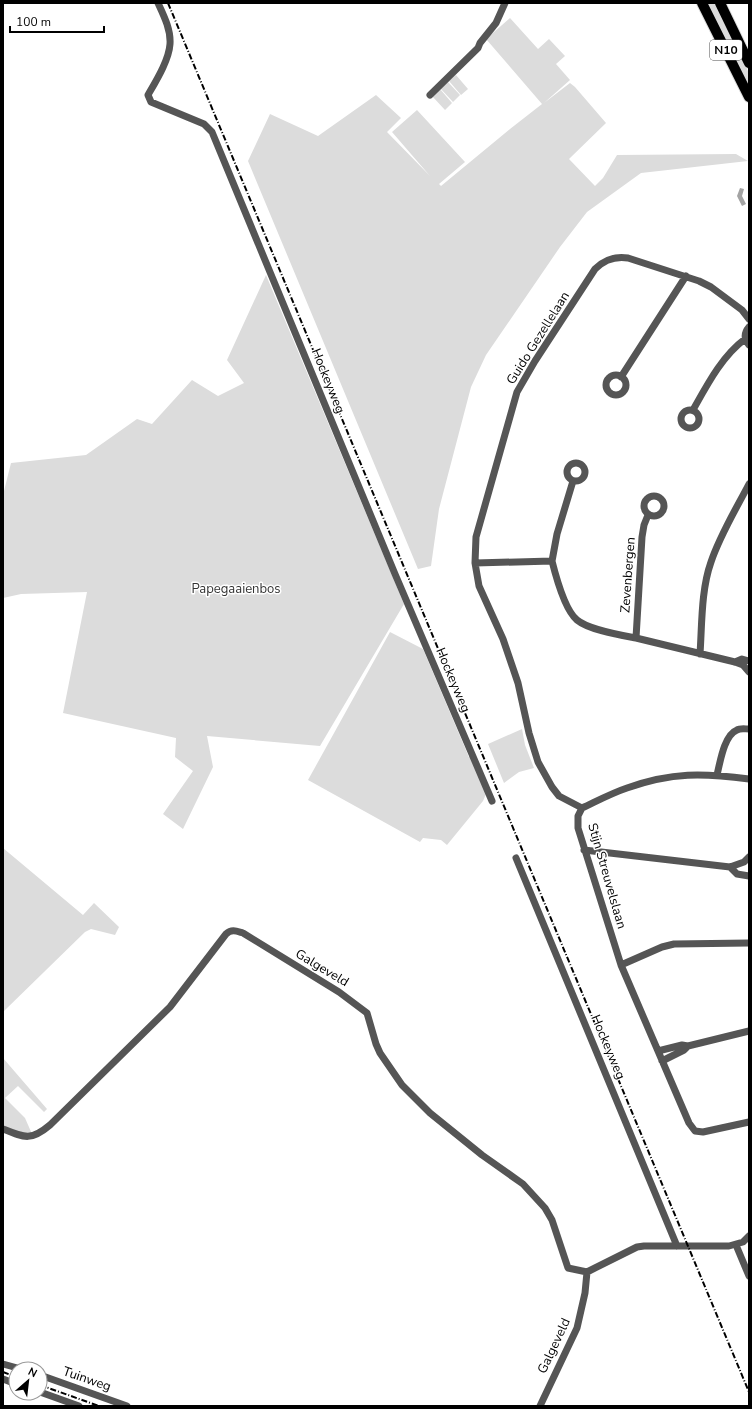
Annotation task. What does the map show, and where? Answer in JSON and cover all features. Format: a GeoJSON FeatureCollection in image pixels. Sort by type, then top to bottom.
{"type":"FeatureCollection","features":[{"type":"Feature","properties":{"kind":"main road","name":"N10"},"geometry":{"type":"LineString","coordinates":[[702,3],[749,97]]}},
{"type":"Feature","properties":{"kind":"main road","name":"N10"},"geometry":{"type":"LineString","coordinates":[[720,3],[749,63]]}},
{"type":"Feature","properties":{"kind":"street","name":"Hockeyweg"},"geometry":{"type":"LineString","coordinates":[[158,3],[169,33],[170,45],[167,58],[148,95],[149,99],[151,102],[204,124],[212,132],[395,574],[492,801]]}},
{"type":"Feature","properties":{"kind":"street"},"geometry":{"type":"LineString","coordinates":[[430,95],[478,48],[480,43],[496,23],[505,3]]}},
{"type":"Feature","properties":{"kind":"street","name":"Guido Gezellelaan"},"geometry":{"type":"LineString","coordinates":[[474,563],[476,537],[517,392],[535,361],[594,270],[600,264],[607,260],[621,258],[699,280],[742,310],[749,319]]}},
{"type":"Feature","properties":{"kind":"street"},"geometry":{"type":"LineString","coordinates":[[621,377],[686,276]]}},
{"type":"Feature","properties":{"kind":"street"},"geometry":{"type":"LineString","coordinates":[[693,410],[707,384],[734,347],[747,342],[746,331],[749,327]]}},
{"type":"Feature","properties":{"kind":"street"},"geometry":{"type":"LineString","coordinates":[[573,481],[557,534],[552,561],[556,577],[568,609],[577,620],[584,625],[594,628],[735,662],[743,666],[749,672]]}},
{"type":"Feature","properties":{"kind":"street"},"geometry":{"type":"LineString","coordinates":[[700,654],[706,581],[711,562],[720,540],[749,484]]}},
{"type":"Feature","properties":{"kind":"street","name":"Zevenbergen"},"geometry":{"type":"LineString","coordinates":[[636,638],[642,537],[644,525],[648,515]]}},
{"type":"Feature","properties":{"kind":"street"},"geometry":{"type":"LineString","coordinates":[[474,563],[552,561]]}},
{"type":"Feature","properties":{"kind":"street","name":"Stijn Streuvelslaan"},"geometry":{"type":"LineString","coordinates":[[474,563],[479,586],[503,639],[518,683],[529,733],[538,762],[552,787],[559,796],[582,808],[578,816],[578,828],[621,965],[689,1123],[695,1130],[703,1132],[749,1122]]}},
{"type":"Feature","properties":{"kind":"street"},"geometry":{"type":"LineString","coordinates":[[735,662],[742,659],[749,661]]}},
{"type":"Feature","properties":{"kind":"street"},"geometry":{"type":"LineString","coordinates":[[717,775],[729,736],[735,730],[749,729]]}},
{"type":"Feature","properties":{"kind":"street"},"geometry":{"type":"LineString","coordinates":[[582,808],[627,788],[662,778],[691,774],[717,775],[749,779]]}},
{"type":"Feature","properties":{"kind":"street"},"geometry":{"type":"LineString","coordinates":[[584,850],[730,867],[744,862],[749,857]]}},
{"type":"Feature","properties":{"kind":"street","name":"Hockeyweg"},"geometry":{"type":"LineString","coordinates":[[516,858],[677,1246]]}},
{"type":"Feature","properties":{"kind":"street"},"geometry":{"type":"LineString","coordinates":[[730,867],[737,874],[749,876]]}},
{"type":"Feature","properties":{"kind":"street","name":"Galgeveld"},"geometry":{"type":"LineString","coordinates":[[3,1129],[17,1135],[29,1137],[39,1134],[170,1007],[226,934],[230,931],[243,933],[339,992],[367,1013],[380,1053],[402,1085],[436,1118],[482,1155],[523,1184],[549,1214],[568,1268],[587,1272],[585,1293],[577,1328],[540,1406]]}},
{"type":"Feature","properties":{"kind":"street"},"geometry":{"type":"LineString","coordinates":[[621,965],[662,947],[674,944],[749,942]]}},
{"type":"Feature","properties":{"kind":"street"},"geometry":{"type":"LineString","coordinates":[[658,1051],[682,1045],[688,1046],[749,1031]]}},
{"type":"Feature","properties":{"kind":"street"},"geometry":{"type":"LineString","coordinates":[[662,1061],[684,1050],[688,1046]]}},
{"type":"Feature","properties":{"kind":"street"},"geometry":{"type":"LineString","coordinates":[[587,1272],[637,1247],[729,1246],[743,1242],[749,1236]]}},
{"type":"Feature","properties":{"kind":"street"},"geometry":{"type":"LineString","coordinates":[[736,1245],[749,1276]]}},
{"type":"Feature","properties":{"kind":"street","name":"Tuinweg"},"geometry":{"type":"LineString","coordinates":[[48,1378],[127,1406]]}},
{"type":"Feature","properties":{"kind":"street"},"geometry":{"type":"LineString","coordinates":[[48,1395],[79,1406]]}},
{"type":"Feature","properties":{"kind":"green space"},"geometry":{"type":"Polygon","coordinates":[[[708,3],[714,3],[749,73],[749,85],[708,3]]]}},
{"type":"Feature","properties":{"kind":"green space"},"geometry":{"type":"Polygon","coordinates":[[[510,18],[538,49],[549,39],[565,56],[556,64],[570,80],[544,103],[570,83],[606,123],[569,159],[595,186],[603,178],[617,155],[736,154],[748,161],[641,173],[587,212],[560,247],[486,355],[471,387],[439,509],[431,566],[418,569],[248,161],[270,114],[318,136],[376,95],[401,118],[387,132],[430,176],[392,132],[417,110],[465,162],[439,184],[441,186],[542,104],[486,39],[510,18]]]}},
{"type":"Feature","properties":{"kind":"green space"},"geometry":{"type":"Polygon","coordinates":[[[456,75],[468,89],[461,95],[449,81],[456,75]]]}},
{"type":"Feature","properties":{"kind":"green space"},"geometry":{"type":"Polygon","coordinates":[[[448,82],[460,95],[453,102],[440,88],[448,82]]]}},
{"type":"Feature","properties":{"kind":"green space"},"geometry":{"type":"Polygon","coordinates":[[[440,89],[452,103],[445,110],[432,96],[440,89]]]}},
{"type":"Feature","properties":{"kind":"green space","name":"Papegaaienbos"},"geometry":{"type":"Polygon","coordinates":[[[266,275],[404,604],[320,746],[207,736],[213,767],[183,829],[163,814],[193,771],[175,757],[176,738],[63,713],[87,592],[21,594],[3,598],[3,495],[11,463],[86,455],[137,419],[152,424],[192,380],[218,396],[244,383],[227,360],[266,275]]]}},
{"type":"Feature","properties":{"kind":"green space"},"geometry":{"type":"Polygon","coordinates":[[[390,632],[423,649],[468,757],[470,755],[486,794],[483,801],[447,845],[441,840],[423,838],[420,842],[308,780],[390,632]]]}},
{"type":"Feature","properties":{"kind":"green space"},"geometry":{"type":"Polygon","coordinates":[[[522,729],[525,745],[534,768],[519,772],[504,783],[488,744],[522,729]]]}},
{"type":"Feature","properties":{"kind":"green space"},"geometry":{"type":"Polygon","coordinates":[[[3,848],[83,915],[94,903],[119,927],[115,935],[91,929],[85,932],[3,1012],[3,848]]]}},
{"type":"Feature","properties":{"kind":"green space"},"geometry":{"type":"Polygon","coordinates":[[[3,1058],[47,1109],[44,1112],[18,1086],[5,1098],[25,1118],[32,1134],[25,1135],[3,1127],[3,1058]]]}},
{"type":"Feature","properties":{"kind":"shaded area"},"geometry":{"type":"Polygon","coordinates":[[[740,188],[744,189],[742,196],[746,204],[742,206],[737,196],[740,188]]]}},
{"type":"Feature","properties":{"kind":"railway"},"geometry":{"type":"LineString","coordinates":[[168,3],[749,1392]]}},
{"type":"Feature","properties":{"kind":"railway"},"geometry":{"type":"LineString","coordinates":[[3,1372],[8,1374]]}},
{"type":"Feature","properties":{"kind":"railway"},"geometry":{"type":"LineString","coordinates":[[48,1388],[99,1406]]}}]}
